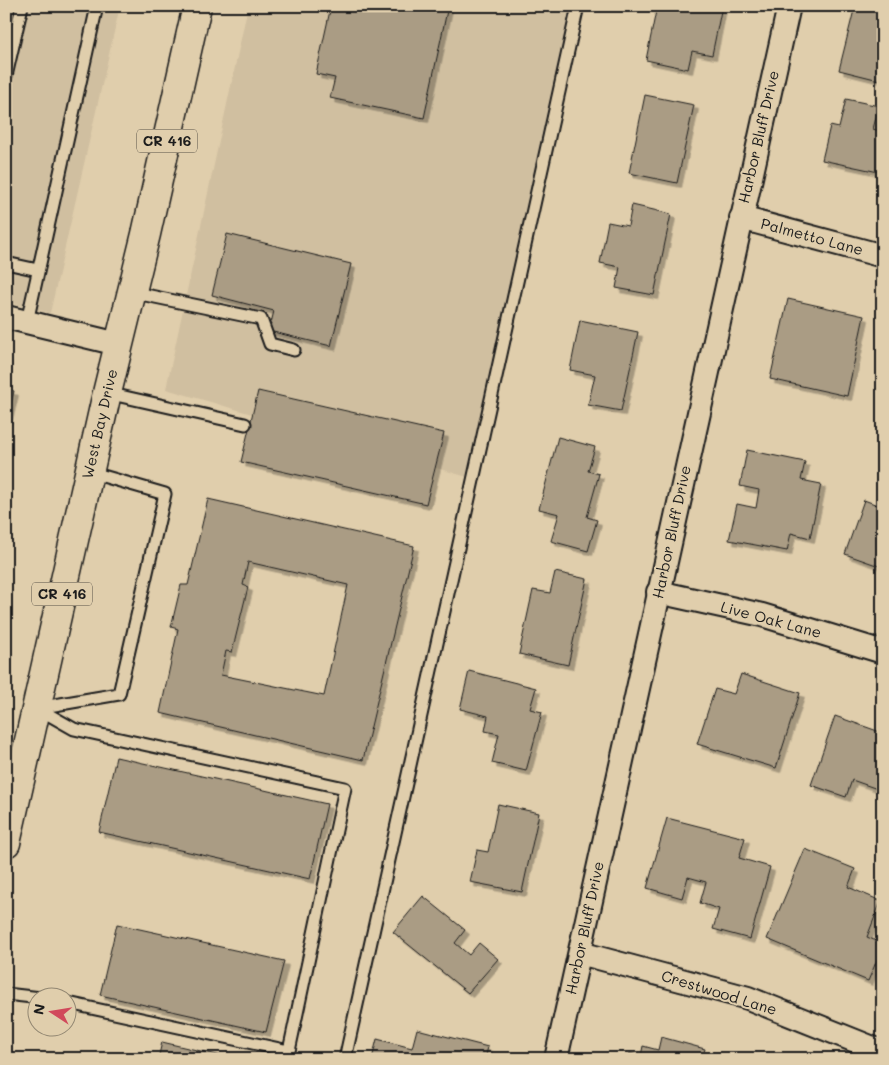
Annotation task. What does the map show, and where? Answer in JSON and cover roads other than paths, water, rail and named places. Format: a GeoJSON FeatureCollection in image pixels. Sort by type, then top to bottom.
{"type":"FeatureCollection","features":[{"type":"Feature","properties":{"kind":"main road","name":"West Bay Drive"},"geometry":{"type":"LineString","coordinates":[[6,843],[118,344],[146,234],[197,6]]}},
{"type":"Feature","properties":{"kind":"street","name":"Harbor Bluff Drive"},"geometry":{"type":"LineString","coordinates":[[556,1059],[789,6]]}},
{"type":"Feature","properties":{"kind":"street","name":"Palmetto Lane"},"geometry":{"type":"LineString","coordinates":[[741,218],[883,256]]}},
{"type":"Feature","properties":{"kind":"street"},"geometry":{"type":"LineString","coordinates":[[17,319],[118,344]]}},
{"type":"Feature","properties":{"kind":"street","name":"Live Oak Lane"},"geometry":{"type":"LineString","coordinates":[[658,592],[762,615],[883,652]]}},
{"type":"Feature","properties":{"kind":"street","name":"Crestwood Lane"},"geometry":{"type":"LineString","coordinates":[[580,953],[748,998],[883,1052]]}},
{"type":"Feature","properties":{"kind":"lane"},"geometry":{"type":"LineString","coordinates":[[6,76],[22,6]]}},
{"type":"Feature","properties":{"kind":"lane"},"geometry":{"type":"LineString","coordinates":[[17,319],[38,270],[97,6]]}},
{"type":"Feature","properties":{"kind":"lane"},"geometry":{"type":"LineString","coordinates":[[345,1059],[578,6]]}},
{"type":"Feature","properties":{"kind":"lane"},"geometry":{"type":"LineString","coordinates":[[6,263],[38,270]]}},
{"type":"Feature","properties":{"kind":"lane"},"geometry":{"type":"LineString","coordinates":[[131,292],[261,320],[270,344],[294,350]]}},
{"type":"Feature","properties":{"kind":"lane"},"geometry":{"type":"LineString","coordinates":[[107,393],[245,424]]}},
{"type":"Feature","properties":{"kind":"lane"},"geometry":{"type":"LineString","coordinates":[[37,708],[119,694],[165,494],[89,472]]}},
{"type":"Feature","properties":{"kind":"lane"},"geometry":{"type":"LineString","coordinates":[[37,708],[74,729],[345,788],[289,1051],[78,1005]]}},
{"type":"Feature","properties":{"kind":"lane"},"geometry":{"type":"LineString","coordinates":[[6,994],[28,997]]}}]}
